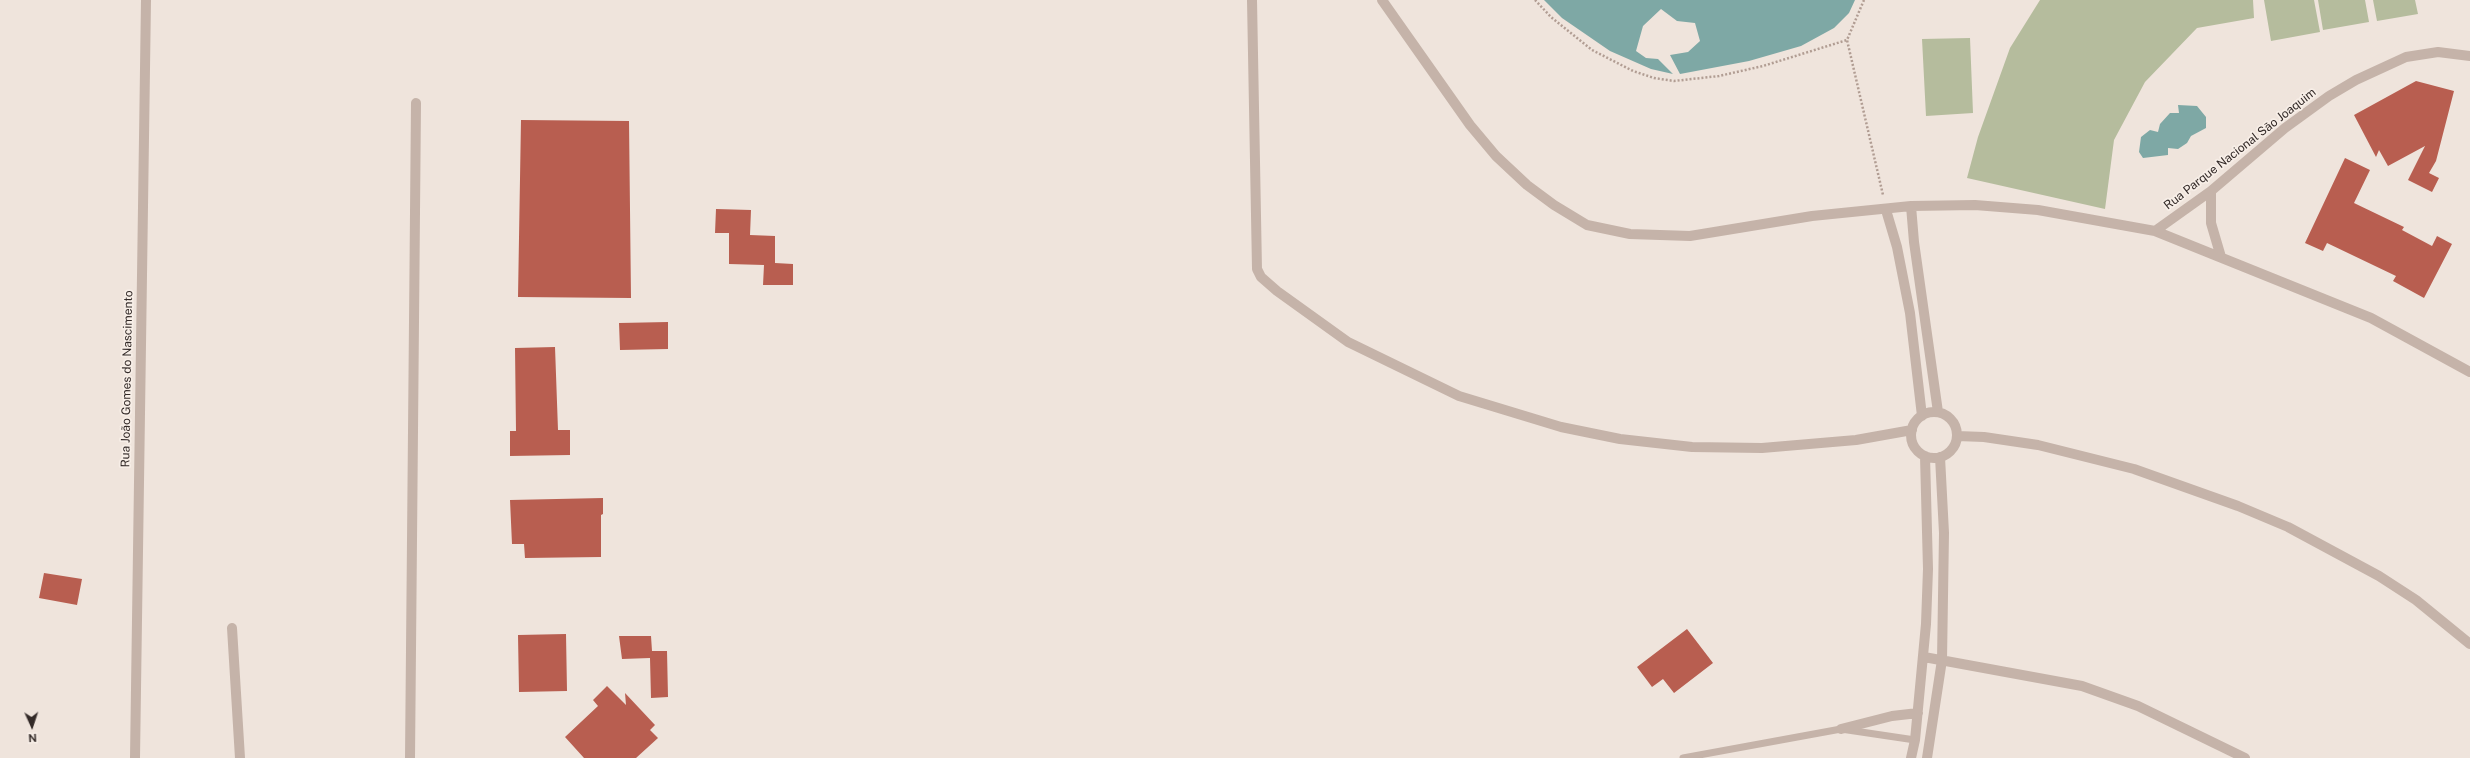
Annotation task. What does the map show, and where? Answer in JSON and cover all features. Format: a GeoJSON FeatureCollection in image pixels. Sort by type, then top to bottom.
{"type":"FeatureCollection","features":[{"type":"Feature","properties":{"kind":"street","name":"Rua João Gomes do Nascimento"},"geometry":{"type":"LineString","coordinates":[[135,758],[146,0]]}},
{"type":"Feature","properties":{"kind":"street"},"geometry":{"type":"LineString","coordinates":[[1252,0],[1256,260],[1261,277],[1292,303],[1369,353],[1459,396],[1561,427],[1620,439],[1692,447],[1762,448],[1856,440],[1912,430]]}},
{"type":"Feature","properties":{"kind":"street"},"geometry":{"type":"LineString","coordinates":[[1382,0],[1470,124],[1496,156],[1527,185],[1554,205],[1587,225],[1630,234],[1690,236],[1812,216],[1886,210],[1911,206],[1975,205],[2038,210],[2155,231],[2371,318],[2470,372]]}},
{"type":"Feature","properties":{"kind":"street","name":"Rua Parque Nacional São Joaquim"},"geometry":{"type":"LineString","coordinates":[[2155,231],[2211,191],[2285,128],[2329,96],[2356,80],[2406,57],[2438,52],[2470,56]]}},
{"type":"Feature","properties":{"kind":"street"},"geometry":{"type":"LineString","coordinates":[[410,758],[416,103]]}},
{"type":"Feature","properties":{"kind":"street"},"geometry":{"type":"LineString","coordinates":[[2211,191],[2211,223],[2221,257]]}},
{"type":"Feature","properties":{"kind":"street"},"geometry":{"type":"LineString","coordinates":[[1911,206],[1914,242],[1938,412]]}},
{"type":"Feature","properties":{"kind":"street"},"geometry":{"type":"LineString","coordinates":[[1886,210],[1897,247],[1910,313],[1922,416]]}},
{"type":"Feature","properties":{"kind":"street"},"geometry":{"type":"LineString","coordinates":[[1938,412],[1953,421],[1957,436],[1952,449],[1940,457],[1925,456],[1914,445],[1912,430],[1922,416],[1938,412]]}},
{"type":"Feature","properties":{"kind":"street"},"geometry":{"type":"LineString","coordinates":[[1957,436],[2038,445],[2134,469],[2238,506],[2288,527],[2379,576],[2416,600],[2470,644]]}},
{"type":"Feature","properties":{"kind":"street"},"geometry":{"type":"LineString","coordinates":[[1911,758],[1915,740],[1924,657],[1928,569],[1925,456]]}},
{"type":"Feature","properties":{"kind":"street"},"geometry":{"type":"LineString","coordinates":[[1927,758],[1942,660],[1944,533],[1940,457]]}},
{"type":"Feature","properties":{"kind":"street"},"geometry":{"type":"LineString","coordinates":[[232,628],[240,758]]}},
{"type":"Feature","properties":{"kind":"street"},"geometry":{"type":"LineString","coordinates":[[1924,657],[2082,686],[2145,709],[2245,758]]}},
{"type":"Feature","properties":{"kind":"street"},"geometry":{"type":"LineString","coordinates":[[1841,729],[1892,716],[1918,713]]}},
{"type":"Feature","properties":{"kind":"lane"},"geometry":{"type":"LineString","coordinates":[[1683,758],[1841,729],[1915,740]]}},
{"type":"Feature","properties":{"kind":"path"},"geometry":{"type":"LineString","coordinates":[[1535,0],[1556,21],[1592,50],[1633,72],[1654,78],[1674,81],[1719,76],[1763,66],[1848,40]]}},
{"type":"Feature","properties":{"kind":"path"},"geometry":{"type":"LineString","coordinates":[[1864,0],[1848,40],[1886,210]]}},
{"type":"Feature","properties":{"kind":"green space"},"geometry":{"type":"Polygon","coordinates":[[[2040,0],[2253,0],[2254,18],[2197,28],[2145,82],[2114,140],[2105,209],[1967,178],[1978,137],[2010,48],[2040,0]]]}},
{"type":"Feature","properties":{"kind":"green space"},"geometry":{"type":"Polygon","coordinates":[[[2264,0],[2314,0],[2320,32],[2271,41],[2264,0]]]}},
{"type":"Feature","properties":{"kind":"green space"},"geometry":{"type":"Polygon","coordinates":[[[2318,0],[2365,0],[2369,22],[2323,30],[2318,0]]]}},
{"type":"Feature","properties":{"kind":"green space"},"geometry":{"type":"Polygon","coordinates":[[[2373,0],[2415,0],[2418,14],[2377,21],[2373,0]]]}},
{"type":"Feature","properties":{"kind":"green space"},"geometry":{"type":"Polygon","coordinates":[[[1970,38],[1973,113],[1926,116],[1922,39],[1970,38]]]}},
{"type":"Feature","properties":{"kind":"water"},"geometry":{"type":"Polygon","coordinates":[[[1544,0],[1855,0],[1849,13],[1834,28],[1801,46],[1749,61],[1680,74],[1670,55],[1688,52],[1700,41],[1695,23],[1677,21],[1661,9],[1643,26],[1636,51],[1646,58],[1658,59],[1673,74],[1651,69],[1610,51],[1562,18],[1544,0]]]}},
{"type":"Feature","properties":{"kind":"water"},"geometry":{"type":"Polygon","coordinates":[[[2178,105],[2197,106],[2206,117],[2206,128],[2191,136],[2187,143],[2178,149],[2168,148],[2168,155],[2143,158],[2139,152],[2141,137],[2150,130],[2158,132],[2160,124],[2170,113],[2179,113],[2178,105]]]}},
{"type":"Feature","properties":{"kind":"building"},"geometry":{"type":"Polygon","coordinates":[[[2416,81],[2454,91],[2436,161],[2429,173],[2439,178],[2432,192],[2408,180],[2425,146],[2388,166],[2379,150],[2376,157],[2354,115],[2416,81]]]}},
{"type":"Feature","properties":{"kind":"building"},"geometry":{"type":"Polygon","coordinates":[[[521,120],[629,121],[631,298],[518,297],[521,120]]]}},
{"type":"Feature","properties":{"kind":"building"},"geometry":{"type":"Polygon","coordinates":[[[2345,158],[2370,170],[2354,203],[2404,227],[2402,230],[2432,246],[2437,236],[2452,244],[2424,298],[2393,281],[2396,276],[2327,243],[2323,251],[2305,243],[2345,158]]]}},
{"type":"Feature","properties":{"kind":"building"},"geometry":{"type":"Polygon","coordinates":[[[716,209],[751,210],[750,235],[775,236],[775,263],[793,264],[793,285],[763,285],[764,265],[729,264],[729,233],[715,233],[716,209]]]}},
{"type":"Feature","properties":{"kind":"building"},"geometry":{"type":"Polygon","coordinates":[[[668,322],[668,349],[620,350],[619,323],[668,322]]]}},
{"type":"Feature","properties":{"kind":"building"},"geometry":{"type":"Polygon","coordinates":[[[555,347],[558,430],[570,430],[570,455],[510,456],[510,431],[516,431],[515,348],[555,347]]]}},
{"type":"Feature","properties":{"kind":"building"},"geometry":{"type":"Polygon","coordinates":[[[603,498],[603,514],[601,515],[601,557],[525,558],[524,544],[512,544],[510,500],[603,498]]]}},
{"type":"Feature","properties":{"kind":"building"},"geometry":{"type":"Polygon","coordinates":[[[44,573],[82,579],[77,605],[39,598],[44,573]]]}},
{"type":"Feature","properties":{"kind":"building"},"geometry":{"type":"Polygon","coordinates":[[[1687,629],[1713,663],[1674,693],[1663,679],[1652,687],[1637,667],[1687,629]]]}},
{"type":"Feature","properties":{"kind":"building"},"geometry":{"type":"Polygon","coordinates":[[[566,634],[567,691],[519,692],[518,635],[566,634]]]}},
{"type":"Feature","properties":{"kind":"building"},"geometry":{"type":"Polygon","coordinates":[[[619,636],[651,636],[652,651],[667,651],[668,697],[651,698],[650,658],[622,659],[619,636]]]}},
{"type":"Feature","properties":{"kind":"building"},"geometry":{"type":"Polygon","coordinates":[[[607,686],[626,705],[625,693],[655,725],[650,730],[658,738],[636,758],[584,758],[565,737],[598,706],[593,700],[607,686]]]}}]}
